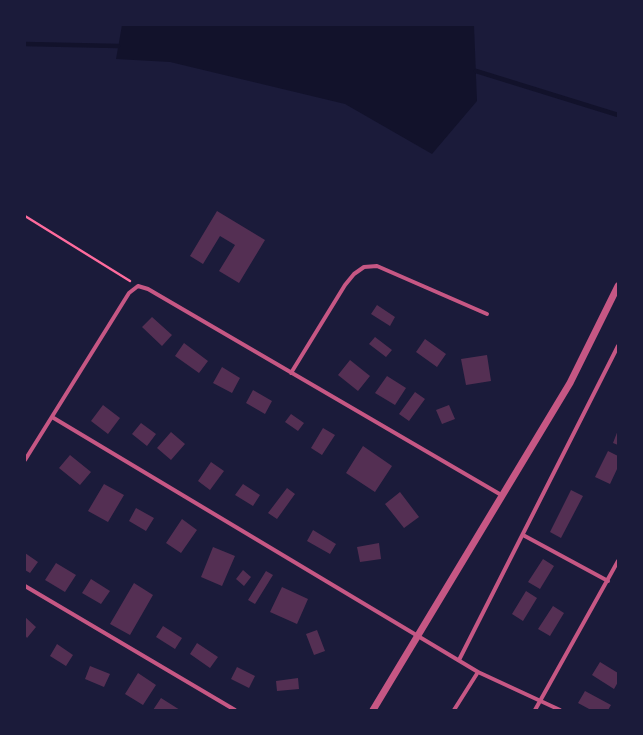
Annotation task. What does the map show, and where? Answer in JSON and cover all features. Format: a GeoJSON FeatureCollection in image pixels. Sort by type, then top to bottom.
{"type":"FeatureCollection","features":[{"type":"Feature","properties":{"kind":"street"},"geometry":{"type":"LineString","coordinates":[[291,374],[345,285],[354,274],[364,267],[376,266],[487,314]]}},
{"type":"Feature","properties":{"kind":"street"},"geometry":{"type":"LineString","coordinates":[[25,460],[129,293],[138,286],[148,289],[502,496]]}},
{"type":"Feature","properties":{"kind":"street"},"geometry":{"type":"LineString","coordinates":[[373,710],[570,383],[618,287]]}},
{"type":"Feature","properties":{"kind":"street"},"geometry":{"type":"LineString","coordinates":[[460,660],[618,346]]}},
{"type":"Feature","properties":{"kind":"street"},"geometry":{"type":"LineString","coordinates":[[52,417],[418,634],[478,672],[560,710]]}},
{"type":"Feature","properties":{"kind":"street"},"geometry":{"type":"LineString","coordinates":[[523,535],[608,581]]}},
{"type":"Feature","properties":{"kind":"street"},"geometry":{"type":"LineString","coordinates":[[535,710],[618,561]]}},
{"type":"Feature","properties":{"kind":"street"},"geometry":{"type":"LineString","coordinates":[[25,586],[236,710]]}},
{"type":"Feature","properties":{"kind":"street"},"geometry":{"type":"LineString","coordinates":[[454,710],[478,672]]}},
{"type":"Feature","properties":{"kind":"path"},"geometry":{"type":"LineString","coordinates":[[25,216],[138,286]]}},
{"type":"Feature","properties":{"kind":"shaded area"},"geometry":{"type":"Polygon","coordinates":[[[122,25],[474,25],[477,101],[432,154],[345,104],[170,62],[116,59],[122,25]]]}},
{"type":"Feature","properties":{"kind":"building"},"geometry":{"type":"Polygon","coordinates":[[[217,211],[265,240],[239,283],[219,271],[235,245],[220,236],[203,264],[190,256],[217,211]]]}},
{"type":"Feature","properties":{"kind":"building"},"geometry":{"type":"Polygon","coordinates":[[[377,305],[395,317],[390,326],[371,314],[377,305]]]}},
{"type":"Feature","properties":{"kind":"building"},"geometry":{"type":"Polygon","coordinates":[[[152,317],[172,335],[162,346],[142,327],[152,317]]]}},
{"type":"Feature","properties":{"kind":"building"},"geometry":{"type":"Polygon","coordinates":[[[375,337],[392,350],[386,357],[369,344],[375,337]]]}},
{"type":"Feature","properties":{"kind":"building"},"geometry":{"type":"Polygon","coordinates":[[[425,339],[446,354],[437,367],[416,352],[425,339]]]}},
{"type":"Feature","properties":{"kind":"building"},"geometry":{"type":"Polygon","coordinates":[[[184,343],[208,361],[199,373],[175,356],[184,343]]]}},
{"type":"Feature","properties":{"kind":"building"},"geometry":{"type":"Polygon","coordinates":[[[487,355],[491,381],[466,385],[461,359],[487,355]]]}},
{"type":"Feature","properties":{"kind":"building"},"geometry":{"type":"Polygon","coordinates":[[[350,360],[370,376],[358,391],[338,375],[350,360]]]}},
{"type":"Feature","properties":{"kind":"building"},"geometry":{"type":"Polygon","coordinates":[[[222,367],[240,378],[232,393],[213,383],[222,367]]]}},
{"type":"Feature","properties":{"kind":"building"},"geometry":{"type":"Polygon","coordinates":[[[387,376],[406,388],[395,405],[375,393],[387,376]]]}},
{"type":"Feature","properties":{"kind":"building"},"geometry":{"type":"Polygon","coordinates":[[[253,390],[272,401],[265,414],[246,403],[253,390]]]}},
{"type":"Feature","properties":{"kind":"building"},"geometry":{"type":"Polygon","coordinates":[[[415,392],[425,399],[409,421],[399,414],[415,392]]]}},
{"type":"Feature","properties":{"kind":"building"},"geometry":{"type":"Polygon","coordinates":[[[103,405],[120,418],[108,434],[91,421],[103,405]]]}},
{"type":"Feature","properties":{"kind":"building"},"geometry":{"type":"Polygon","coordinates":[[[449,405],[455,419],[442,424],[436,410],[449,405]]]}},
{"type":"Feature","properties":{"kind":"building"},"geometry":{"type":"Polygon","coordinates":[[[291,414],[304,423],[298,431],[285,422],[291,414]]]}},
{"type":"Feature","properties":{"kind":"building"},"geometry":{"type":"Polygon","coordinates":[[[141,423],[156,434],[147,446],[132,434],[141,423]]]}},
{"type":"Feature","properties":{"kind":"building"},"geometry":{"type":"Polygon","coordinates":[[[323,428],[335,435],[322,455],[311,448],[323,428]]]}},
{"type":"Feature","properties":{"kind":"building"},"geometry":{"type":"Polygon","coordinates":[[[618,430],[618,445],[613,443],[618,430]]]}},
{"type":"Feature","properties":{"kind":"building"},"geometry":{"type":"Polygon","coordinates":[[[171,432],[185,444],[171,460],[157,448],[171,432]]]}},
{"type":"Feature","properties":{"kind":"building"},"geometry":{"type":"Polygon","coordinates":[[[363,446],[392,466],[375,492],[346,473],[363,446]]]}},
{"type":"Feature","properties":{"kind":"building"},"geometry":{"type":"Polygon","coordinates":[[[608,451],[618,456],[618,467],[610,484],[595,477],[608,451]]]}},
{"type":"Feature","properties":{"kind":"building"},"geometry":{"type":"Polygon","coordinates":[[[70,455],[91,472],[80,485],[59,468],[70,455]]]}},
{"type":"Feature","properties":{"kind":"building"},"geometry":{"type":"Polygon","coordinates":[[[211,462],[224,471],[210,490],[198,481],[211,462]]]}},
{"type":"Feature","properties":{"kind":"building"},"geometry":{"type":"Polygon","coordinates":[[[104,484],[124,495],[108,522],[88,511],[104,484]]]}},
{"type":"Feature","properties":{"kind":"building"},"geometry":{"type":"Polygon","coordinates":[[[243,484],[260,495],[253,506],[235,495],[243,484]]]}},
{"type":"Feature","properties":{"kind":"building"},"geometry":{"type":"Polygon","coordinates":[[[287,488],[295,494],[277,519],[268,513],[287,488]]]}},
{"type":"Feature","properties":{"kind":"building"},"geometry":{"type":"Polygon","coordinates":[[[571,490],[583,496],[561,538],[550,532],[571,490]]]}},
{"type":"Feature","properties":{"kind":"building"},"geometry":{"type":"Polygon","coordinates":[[[400,492],[419,517],[404,528],[385,504],[400,492]]]}},
{"type":"Feature","properties":{"kind":"building"},"geometry":{"type":"Polygon","coordinates":[[[136,508],[154,518],[146,531],[129,521],[136,508]]]}},
{"type":"Feature","properties":{"kind":"building"},"geometry":{"type":"Polygon","coordinates":[[[182,519],[197,530],[181,553],[166,543],[182,519]]]}},
{"type":"Feature","properties":{"kind":"building"},"geometry":{"type":"Polygon","coordinates":[[[313,530],[336,544],[330,554],[307,541],[313,530]]]}},
{"type":"Feature","properties":{"kind":"building"},"geometry":{"type":"Polygon","coordinates":[[[379,543],[381,559],[360,562],[357,547],[379,543]]]}},
{"type":"Feature","properties":{"kind":"building"},"geometry":{"type":"Polygon","coordinates":[[[213,547],[235,556],[222,586],[201,577],[213,547]]]}},
{"type":"Feature","properties":{"kind":"building"},"geometry":{"type":"Polygon","coordinates":[[[25,553],[38,562],[30,573],[25,570],[25,553]]]}},
{"type":"Feature","properties":{"kind":"building"},"geometry":{"type":"Polygon","coordinates":[[[543,559],[554,566],[540,589],[528,582],[543,559]]]}},
{"type":"Feature","properties":{"kind":"building"},"geometry":{"type":"Polygon","coordinates":[[[56,563],[76,575],[65,592],[45,580],[56,563]]]}},
{"type":"Feature","properties":{"kind":"building"},"geometry":{"type":"Polygon","coordinates":[[[243,570],[251,577],[244,586],[236,579],[243,570]]]}},
{"type":"Feature","properties":{"kind":"building"},"geometry":{"type":"Polygon","coordinates":[[[266,571],[273,575],[255,604],[248,600],[266,571]]]}},
{"type":"Feature","properties":{"kind":"building"},"geometry":{"type":"Polygon","coordinates":[[[91,579],[110,591],[101,604],[82,593],[91,579]]]}},
{"type":"Feature","properties":{"kind":"building"},"geometry":{"type":"Polygon","coordinates":[[[134,583],[153,595],[130,635],[110,624],[134,583]]]}},
{"type":"Feature","properties":{"kind":"building"},"geometry":{"type":"Polygon","coordinates":[[[282,587],[308,599],[297,624],[270,612],[282,587]]]}},
{"type":"Feature","properties":{"kind":"building"},"geometry":{"type":"Polygon","coordinates":[[[526,591],[537,598],[523,621],[512,614],[526,591]]]}},
{"type":"Feature","properties":{"kind":"building"},"geometry":{"type":"Polygon","coordinates":[[[553,606],[564,613],[550,636],[538,629],[553,606]]]}},
{"type":"Feature","properties":{"kind":"building"},"geometry":{"type":"Polygon","coordinates":[[[25,617],[36,627],[27,638],[25,635],[25,617]]]}},
{"type":"Feature","properties":{"kind":"building"},"geometry":{"type":"Polygon","coordinates":[[[163,626],[182,638],[175,649],[156,637],[163,626]]]}},
{"type":"Feature","properties":{"kind":"building"},"geometry":{"type":"Polygon","coordinates":[[[317,630],[325,651],[314,655],[306,634],[317,630]]]}},
{"type":"Feature","properties":{"kind":"building"},"geometry":{"type":"Polygon","coordinates":[[[197,643],[218,657],[210,668],[190,654],[197,643]]]}},
{"type":"Feature","properties":{"kind":"building"},"geometry":{"type":"Polygon","coordinates":[[[57,644],[73,655],[66,666],[50,656],[57,644]]]}},
{"type":"Feature","properties":{"kind":"building"},"geometry":{"type":"Polygon","coordinates":[[[600,662],[618,673],[618,682],[614,689],[592,675],[600,662]]]}},
{"type":"Feature","properties":{"kind":"building"},"geometry":{"type":"Polygon","coordinates":[[[90,666],[110,674],[104,687],[85,679],[90,666]]]}},
{"type":"Feature","properties":{"kind":"building"},"geometry":{"type":"Polygon","coordinates":[[[237,667],[255,676],[249,688],[231,679],[237,667]]]}},
{"type":"Feature","properties":{"kind":"building"},"geometry":{"type":"Polygon","coordinates":[[[138,673],[156,685],[143,705],[125,694],[138,673]]]}},
{"type":"Feature","properties":{"kind":"building"},"geometry":{"type":"Polygon","coordinates":[[[298,678],[299,689],[277,691],[276,681],[298,678]]]}},
{"type":"Feature","properties":{"kind":"building"},"geometry":{"type":"Polygon","coordinates":[[[585,691],[611,705],[608,710],[591,710],[578,703],[585,691]]]}},
{"type":"Feature","properties":{"kind":"building"},"geometry":{"type":"Polygon","coordinates":[[[161,698],[180,710],[153,710],[161,698]]]}},
{"type":"Feature","properties":{"kind":"waterway"},"geometry":{"type":"LineString","coordinates":[[25,44],[118,46]]}},
{"type":"Feature","properties":{"kind":"waterway"},"geometry":{"type":"LineString","coordinates":[[476,71],[618,115]]}}]}
